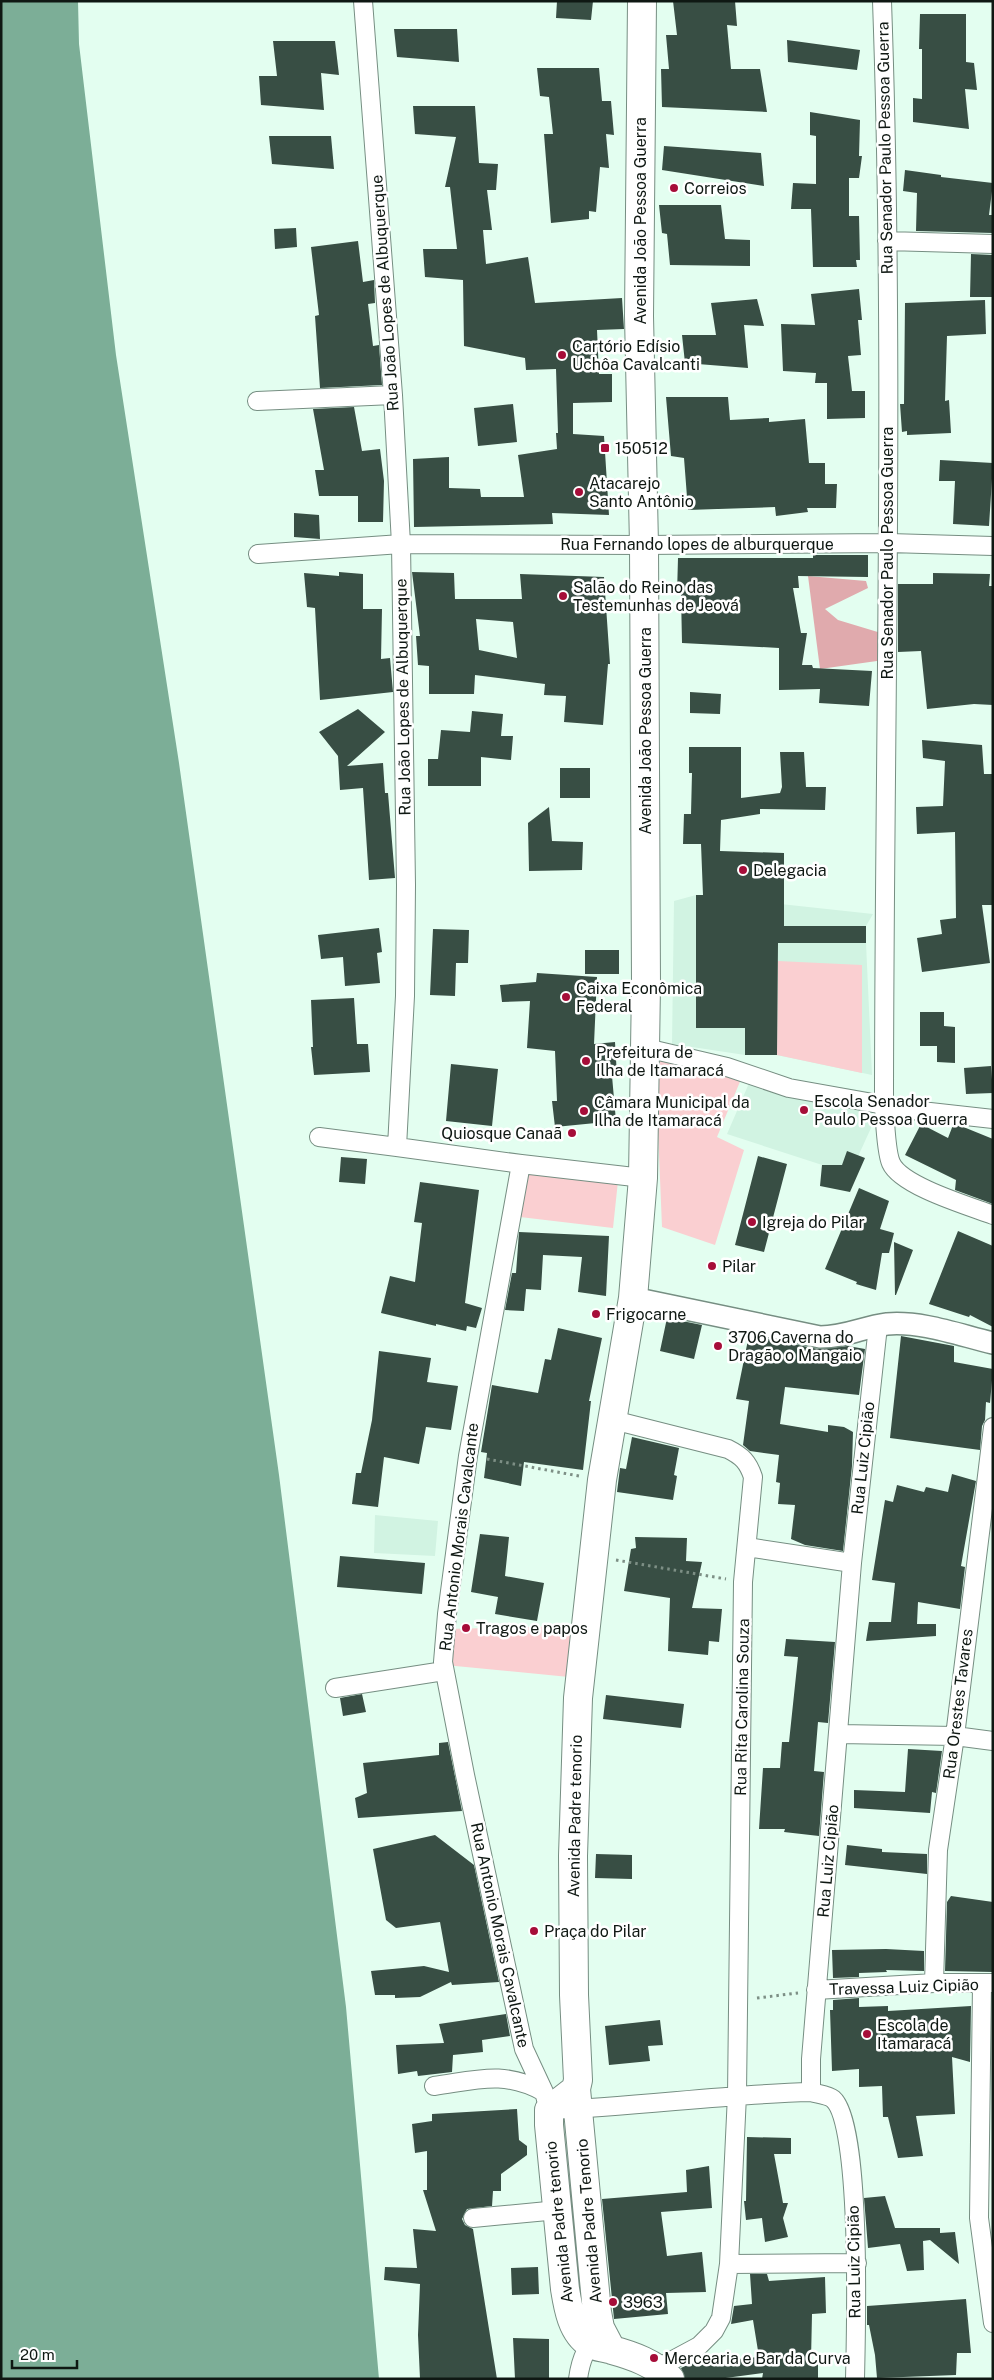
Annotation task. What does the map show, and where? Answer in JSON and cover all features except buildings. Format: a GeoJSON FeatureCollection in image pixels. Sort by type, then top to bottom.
{"type":"FeatureCollection","features":[{"type":"Feature","properties":{"kind":"main road","name":"Avenida João Pessoa Guerra"},"geometry":{"type":"LineString","coordinates":[[622,1369],[633,1298],[643,1178],[646,1048],[644,545],[639,316],[642,1]]}},
{"type":"Feature","properties":{"kind":"main road","name":"Avenida Padre tenorio"},"geometry":{"type":"LineString","coordinates":[[577,2099],[578,2062],[574,1995],[573,1856],[578,1698],[602,1480],[622,1369]]}},
{"type":"Feature","properties":{"kind":"main road"},"geometry":{"type":"LineString","coordinates":[[547,2101],[577,2099]]}},
{"type":"Feature","properties":{"kind":"main road","name":"Avenida Padre Tenorio"},"geometry":{"type":"LineString","coordinates":[[577,2099],[601,2343]]}},
{"type":"Feature","properties":{"kind":"main road","name":"Avenida Padre tenorio"},"geometry":{"type":"LineString","coordinates":[[547,2101],[565,2289],[569,2313],[575,2326],[601,2343]]}},
{"type":"Feature","properties":{"kind":"main road"},"geometry":{"type":"LineString","coordinates":[[601,2343],[639,2358],[664,2373]]}},
{"type":"Feature","properties":{"kind":"street","name":"Rua João Lopes de Albuquerque"},"geometry":{"type":"LineString","coordinates":[[363,1],[393,395],[401,544],[406,885],[405,996],[397,1147]]}},
{"type":"Feature","properties":{"kind":"street","name":"Rua Senador Paulo Pessoa Guerra"},"geometry":{"type":"LineString","coordinates":[[882,1],[887,241],[889,543],[884,1106],[890,1163],[900,1176],[917,1186],[993,1215]]}},
{"type":"Feature","properties":{"kind":"street"},"geometry":{"type":"LineString","coordinates":[[887,241],[993,244]]}},
{"type":"Feature","properties":{"kind":"street"},"geometry":{"type":"LineString","coordinates":[[257,401],[393,395]]}},
{"type":"Feature","properties":{"kind":"street","name":"Rua Fernando lopes de alburquerque"},"geometry":{"type":"LineString","coordinates":[[258,554],[401,544],[889,543],[993,546]]}},
{"type":"Feature","properties":{"kind":"street"},"geometry":{"type":"LineString","coordinates":[[646,1048],[727,1067],[789,1088],[884,1106],[993,1119]]}},
{"type":"Feature","properties":{"kind":"street"},"geometry":{"type":"LineString","coordinates":[[319,1137],[643,1178]]}},
{"type":"Feature","properties":{"kind":"street","name":"Rua Antonio Morais Cavalcante"},"geometry":{"type":"LineString","coordinates":[[521,1164],[468,1456],[445,1632],[444,1671],[477,1836],[524,2049],[547,2101]]}},
{"type":"Feature","properties":{"kind":"street"},"geometry":{"type":"LineString","coordinates":[[633,1298],[820,1337],[847,1335],[878,1326],[905,1324],[993,1343]]}},
{"type":"Feature","properties":{"kind":"street","name":"Rua Luiz Cipião"},"geometry":{"type":"LineString","coordinates":[[855,2379],[857,2264],[850,2155],[844,2118],[833,2099],[811,2092],[816,1990],[852,1563],[878,1326]]}},
{"type":"Feature","properties":{"kind":"street","name":"Rua Rita Carolina Souza"},"geometry":{"type":"LineString","coordinates":[[613,1420],[728,1449],[741,1455],[749,1464],[753,1477],[744,1582],[737,2095],[729,2264],[721,2318],[714,2331],[699,2346],[664,2373]]}},
{"type":"Feature","properties":{"kind":"street","name":"Rua Orestes Tavares"},"geometry":{"type":"LineString","coordinates":[[934,1983],[938,1850],[955,1736],[993,1427]]}},
{"type":"Feature","properties":{"kind":"street"},"geometry":{"type":"LineString","coordinates":[[747,1547],[852,1563]]}},
{"type":"Feature","properties":{"kind":"street"},"geometry":{"type":"LineString","coordinates":[[335,1688],[444,1671]]}},
{"type":"Feature","properties":{"kind":"street"},"geometry":{"type":"LineString","coordinates":[[839,1734],[955,1736],[993,1741]]}},
{"type":"Feature","properties":{"kind":"street","name":"Travessa Luiz Cipião"},"geometry":{"type":"LineString","coordinates":[[816,1990],[934,1983],[987,1984]]}},
{"type":"Feature","properties":{"kind":"street"},"geometry":{"type":"LineString","coordinates":[[987,1984],[979,2218],[993,2323]]}},
{"type":"Feature","properties":{"kind":"street"},"geometry":{"type":"LineString","coordinates":[[434,2086],[513,2078],[527,2083],[547,2101]]}},
{"type":"Feature","properties":{"kind":"street"},"geometry":{"type":"LineString","coordinates":[[577,2099],[811,2092]]}},
{"type":"Feature","properties":{"kind":"street"},"geometry":{"type":"LineString","coordinates":[[473,2218],[558,2210]]}},
{"type":"Feature","properties":{"kind":"street"},"geometry":{"type":"LineString","coordinates":[[729,2264],[857,2264]]}},
{"type":"Feature","properties":{"kind":"street"},"geometry":{"type":"LineString","coordinates":[[578,2379],[601,2343]]}},
{"type":"Feature","properties":{"kind":"path"},"geometry":{"type":"LineString","coordinates":[[468,1456],[602,1480]]}},
{"type":"Feature","properties":{"kind":"path"},"geometry":{"type":"LineString","coordinates":[[593,1556],[744,1582]]}},
{"type":"Feature","properties":{"kind":"path"},"geometry":{"type":"LineString","coordinates":[[737,1998],[765,1998],[816,1990]]}},
{"type":"Feature","properties":{"kind":"shaded area"},"geometry":{"type":"Polygon","coordinates":[[[1,1],[78,1],[79,44],[116,355],[179,763],[279,1475],[346,2007],[379,2379],[1,2379],[1,1]]]}},
{"type":"Feature","properties":{"kind":"shaded area"},"geometry":{"type":"Polygon","coordinates":[[[808,576],[866,581],[868,588],[825,609],[838,620],[881,633],[884,660],[820,669],[808,576]]]}},
{"type":"Feature","properties":{"kind":"shaded area"},"geometry":{"type":"Polygon","coordinates":[[[696,895],[873,914],[866,926],[872,1075],[777,1055],[745,1055],[672,1044],[674,901],[696,895]]]}},
{"type":"Feature","properties":{"kind":"shaded area"},"geometry":{"type":"Polygon","coordinates":[[[778,961],[862,965],[862,1073],[777,1055],[778,961]]]}},
{"type":"Feature","properties":{"kind":"shaded area"},"geometry":{"type":"Polygon","coordinates":[[[655,1057],[744,1072],[717,1137],[744,1150],[715,1245],[662,1227],[655,1057]]]}},
{"type":"Feature","properties":{"kind":"shaded area","name":"Escola Senador Paulo Pessoa Guerra"},"geometry":{"type":"Polygon","coordinates":[[[753,1074],[871,1092],[871,1128],[850,1174],[727,1134],[753,1074]]]}},
{"type":"Feature","properties":{"kind":"shaded area"},"geometry":{"type":"Polygon","coordinates":[[[525,1171],[618,1181],[613,1228],[520,1217],[525,1171]]]}},
{"type":"Feature","properties":{"kind":"shaded area"},"geometry":{"type":"Polygon","coordinates":[[[375,1515],[438,1521],[435,1556],[374,1553],[375,1515]]]}},
{"type":"Feature","properties":{"kind":"shaded area"},"geometry":{"type":"Polygon","coordinates":[[[575,1626],[569,1677],[445,1665],[447,1629],[575,1626]]]}},
{"type":"Feature","properties":{"kind":"place","name":"Correios"},"geometry":{"type":"Point","coordinates":[674,188]}},
{"type":"Feature","properties":{"kind":"place","name":"Cartório Edísio Uchôa Cavalcanti"},"geometry":{"type":"Point","coordinates":[562,355]}},
{"type":"Feature","properties":{"kind":"place","name":"150512"},"geometry":{"type":"Point","coordinates":[605,448]}},
{"type":"Feature","properties":{"kind":"place","name":"Atacarejo Santo Antônio"},"geometry":{"type":"Point","coordinates":[579,492]}},
{"type":"Feature","properties":{"kind":"place","name":"Salão do Reino das Testemunhas de Jeová"},"geometry":{"type":"Point","coordinates":[563,596]}},
{"type":"Feature","properties":{"kind":"place","name":"Delegacia"},"geometry":{"type":"Point","coordinates":[743,870]}},
{"type":"Feature","properties":{"kind":"place","name":"Caixa Econômica Federal"},"geometry":{"type":"Point","coordinates":[566,997]}},
{"type":"Feature","properties":{"kind":"place","name":"Prefeitura de Ilha de Itamaracá"},"geometry":{"type":"Point","coordinates":[586,1061]}},
{"type":"Feature","properties":{"kind":"place","name":"Escola Senador Paulo Pessoa Guerra"},"geometry":{"type":"Point","coordinates":[804,1110]}},
{"type":"Feature","properties":{"kind":"place","name":"Câmara Municipal da Ilha de Itamaracá"},"geometry":{"type":"Point","coordinates":[584,1111]}},
{"type":"Feature","properties":{"kind":"place","name":"Quiosque Canaã"},"geometry":{"type":"Point","coordinates":[572,1133]}},
{"type":"Feature","properties":{"kind":"place","name":"Igreja do Pilar"},"geometry":{"type":"Point","coordinates":[752,1222]}},
{"type":"Feature","properties":{"kind":"place","name":"Pilar"},"geometry":{"type":"Point","coordinates":[712,1266]}},
{"type":"Feature","properties":{"kind":"place","name":"Frigocarne"},"geometry":{"type":"Point","coordinates":[596,1314]}},
{"type":"Feature","properties":{"kind":"place","name":"3706 Caverna do Dragão o Mangaio"},"geometry":{"type":"Point","coordinates":[718,1346]}},
{"type":"Feature","properties":{"kind":"place","name":"Tragos e papos"},"geometry":{"type":"Point","coordinates":[466,1628]}},
{"type":"Feature","properties":{"kind":"place","name":"Praça do Pilar"},"geometry":{"type":"Point","coordinates":[534,1931]}},
{"type":"Feature","properties":{"kind":"place","name":"Escola de Itamaracá"},"geometry":{"type":"Point","coordinates":[867,2034]}},
{"type":"Feature","properties":{"kind":"place","name":"3963"},"geometry":{"type":"Point","coordinates":[613,2302]}},
{"type":"Feature","properties":{"kind":"place","name":"Mercearia e Bar da Curva"},"geometry":{"type":"Point","coordinates":[654,2358]}}]}
